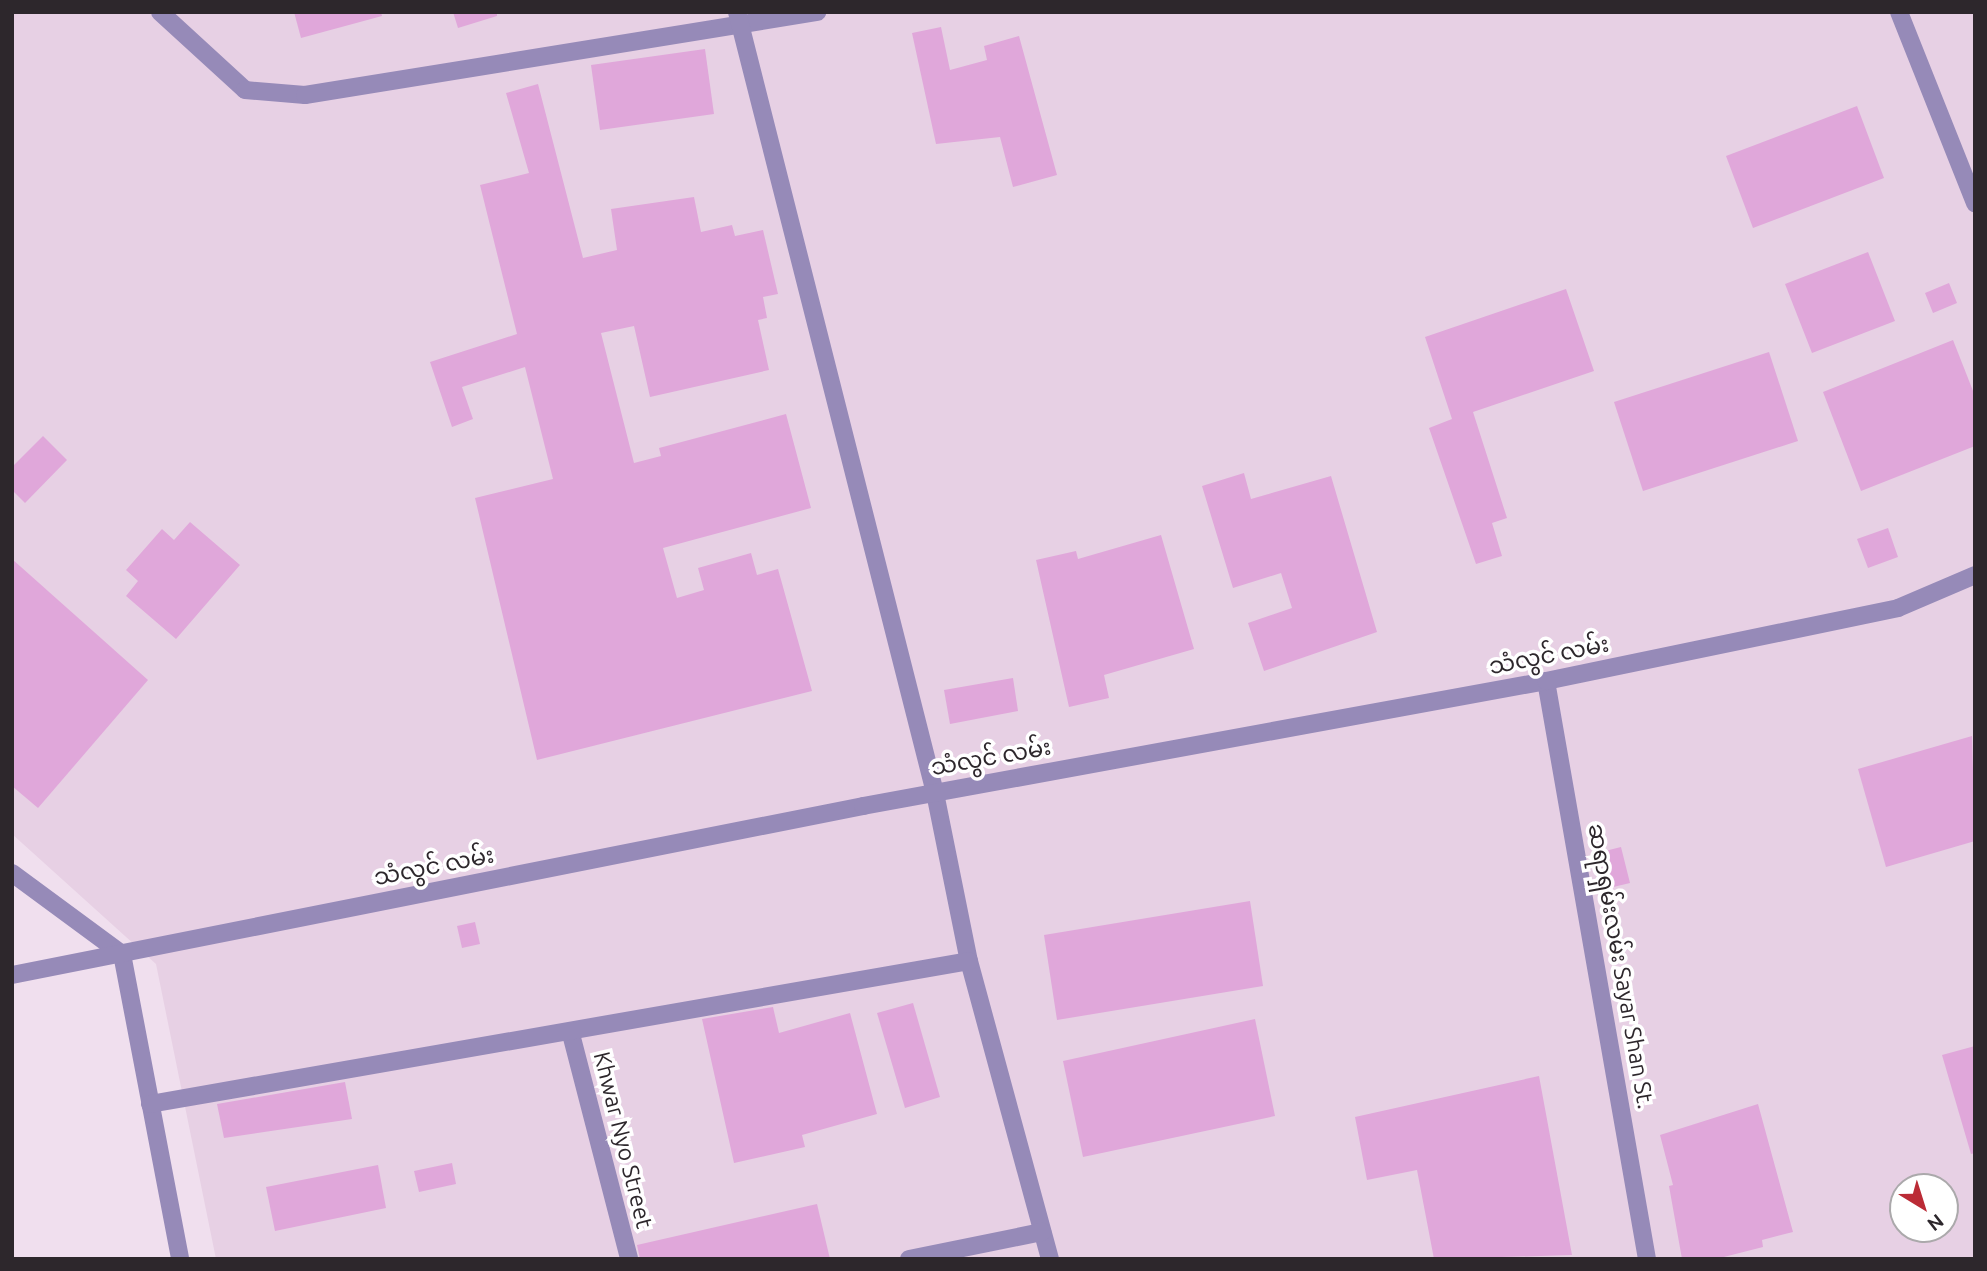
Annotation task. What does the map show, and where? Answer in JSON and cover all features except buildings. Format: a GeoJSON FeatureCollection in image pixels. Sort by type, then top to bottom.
{"type":"FeatureCollection","features":[{"type":"Feature","properties":{"kind":"street"},"geometry":{"type":"LineString","coordinates":[[160,12],[245,90],[305,95],[738,18],[817,12]]}},
{"type":"Feature","properties":{"kind":"street"},"geometry":{"type":"LineString","coordinates":[[1899,12],[1975,203]]}},
{"type":"Feature","properties":{"kind":"street"},"geometry":{"type":"LineString","coordinates":[[738,18],[935,793],[969,961],[1050,1259]]}},
{"type":"Feature","properties":{"kind":"street","name":"သံလွင် လမ်း"},"geometry":{"type":"LineString","coordinates":[[12,975],[935,793],[1546,681],[1898,608],[1975,575]]}},
{"type":"Feature","properties":{"kind":"street","name":"ဆရာရှမ်းလမ်း Sayar Shan St."},"geometry":{"type":"LineString","coordinates":[[1546,681],[1647,1259]]}},
{"type":"Feature","properties":{"kind":"street"},"geometry":{"type":"LineString","coordinates":[[12,873],[122,954],[180,1259]]}},
{"type":"Feature","properties":{"kind":"street"},"geometry":{"type":"LineString","coordinates":[[149,1104],[571,1034],[969,961]]}},
{"type":"Feature","properties":{"kind":"street","name":"Khwar Nyo Street"},"geometry":{"type":"LineString","coordinates":[[571,1034],[629,1259]]}},
{"type":"Feature","properties":{"kind":"street"},"geometry":{"type":"LineString","coordinates":[[909,1259],[1042,1232]]}},
{"type":"Feature","properties":{"kind":"shaded area"},"geometry":{"type":"Polygon","coordinates":[[[12,12],[1975,12],[1975,1259],[216,1259],[156,964],[12,834],[12,12]]]}}]}
